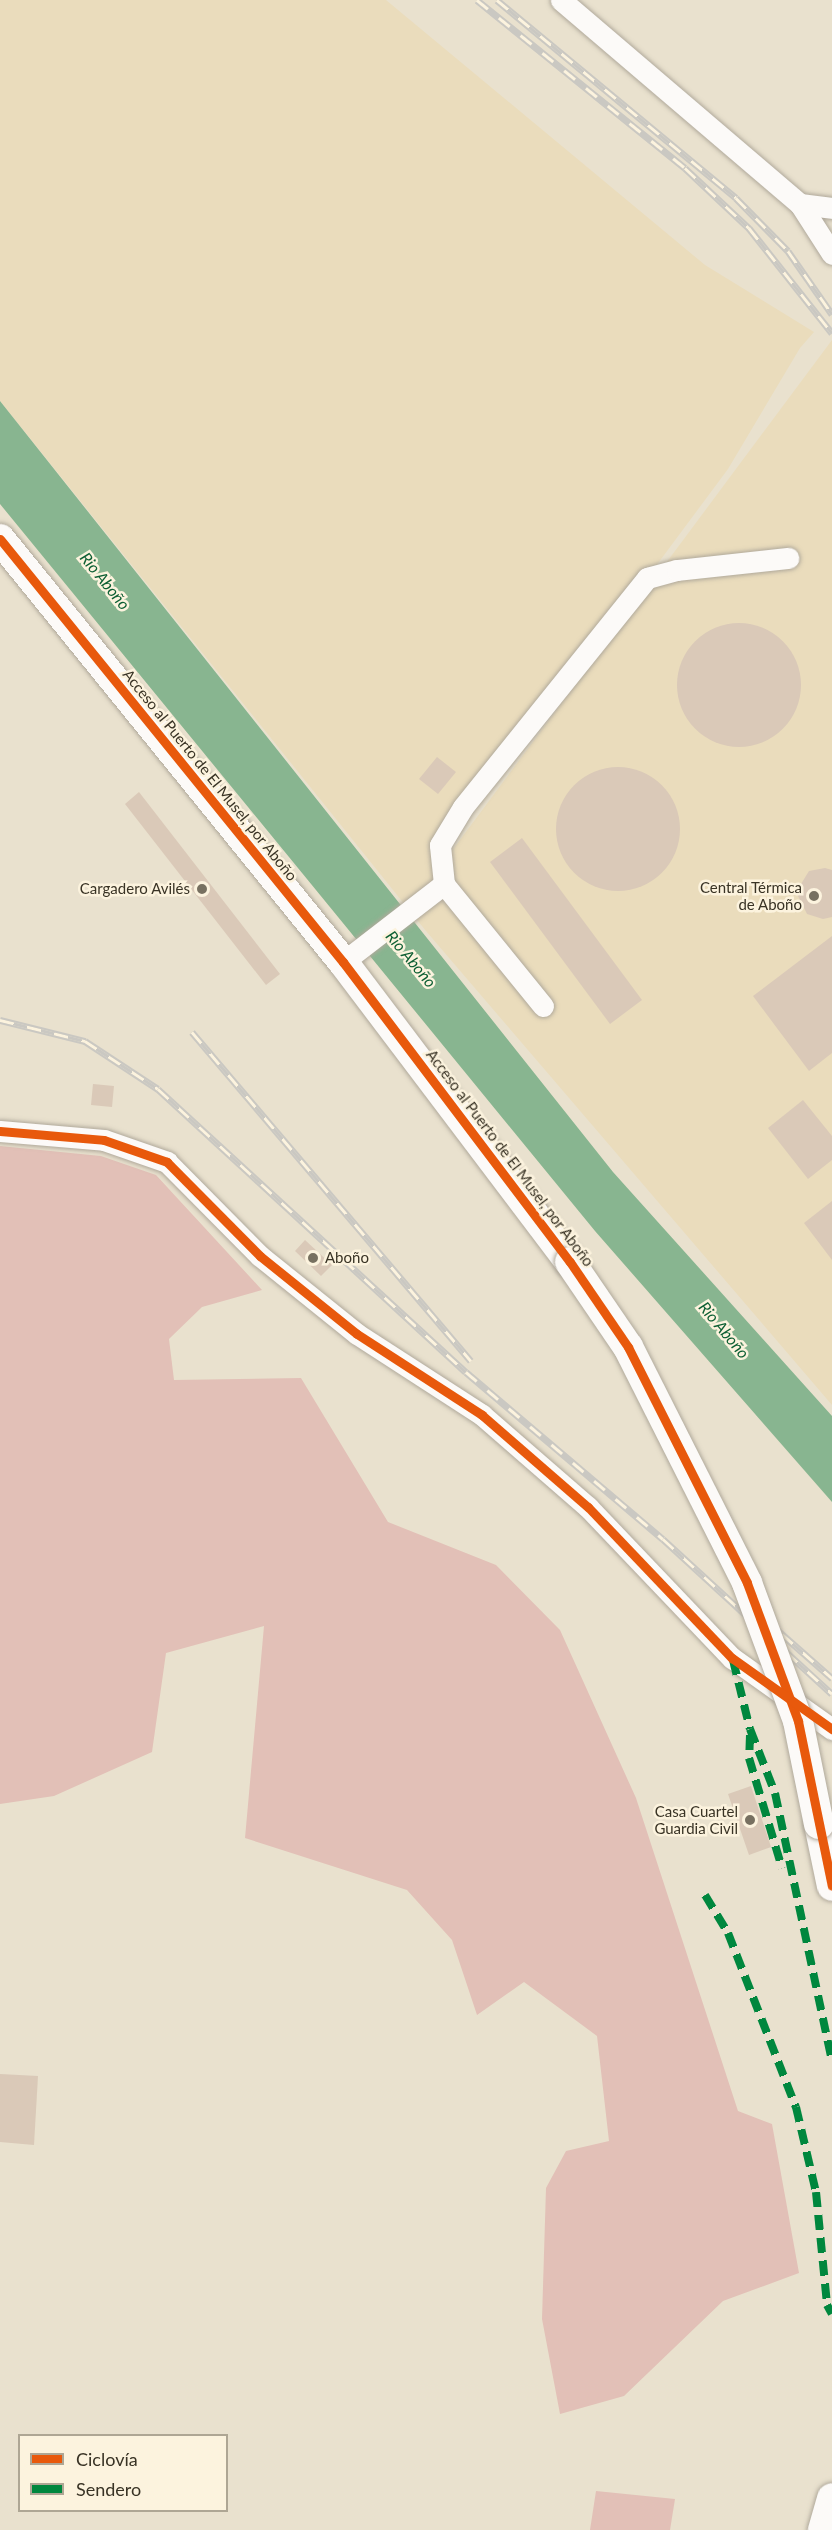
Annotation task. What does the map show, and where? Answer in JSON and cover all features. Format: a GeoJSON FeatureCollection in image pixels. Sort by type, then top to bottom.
{"type":"FeatureCollection","features":[{"type":"Feature","properties":{"kind":"street"},"geometry":{"type":"LineString","coordinates":[[561,0],[800,204],[832,254]]}},
{"type":"Feature","properties":{"kind":"street"},"geometry":{"type":"LineString","coordinates":[[800,204],[832,208]]}},
{"type":"Feature","properties":{"kind":"street","name":"Acceso al Puerto de El Musel, por Aboño"},"geometry":{"type":"LineString","coordinates":[[0,539],[347,957],[570,1262],[628,1347],[747,1584],[798,1721],[832,1886]]}},
{"type":"Feature","properties":{"kind":"street"},"geometry":{"type":"LineString","coordinates":[[543,1006],[444,884],[440,845],[463,807],[647,578],[677,570],[788,558]]}},
{"type":"Feature","properties":{"kind":"street"},"geometry":{"type":"LineString","coordinates":[[347,957],[444,884]]}},
{"type":"Feature","properties":{"kind":"street"},"geometry":{"type":"LineString","coordinates":[[0,1131],[104,1140],[167,1162],[260,1256],[357,1334],[482,1415],[588,1507],[732,1658],[832,1729]]}},
{"type":"Feature","properties":{"kind":"street"},"geometry":{"type":"LineString","coordinates":[[823,2530],[832,2498]]}},
{"type":"Feature","properties":{"kind":"shaded area"},"geometry":{"type":"Polygon","coordinates":[[[0,0],[386,0],[705,265],[814,332],[800,348],[728,469],[647,578],[463,807],[442,864],[832,340],[832,1405],[426,931],[0,401],[0,0]]]}},
{"type":"Feature","properties":{"kind":"shaded area"},"geometry":{"type":"Polygon","coordinates":[[[0,1146],[101,1156],[156,1175],[262,1290],[202,1307],[169,1339],[174,1380],[301,1378],[388,1522],[496,1565],[560,1630],[636,1798],[738,2111],[772,2124],[799,2273],[723,2301],[624,2396],[560,2414],[542,2319],[546,2188],[566,2151],[609,2141],[597,2036],[524,1982],[477,2015],[452,1940],[407,1890],[245,1838],[264,1626],[166,1653],[152,1752],[54,1796],[0,1804],[0,1146]]]}},
{"type":"Feature","properties":{"kind":"shaded area"},"geometry":{"type":"Polygon","coordinates":[[[596,2491],[675,2499],[670,2530],[590,2530],[596,2491]]]}},
{"type":"Feature","properties":{"kind":"water","name":"Rio Aboño"},"geometry":{"type":"Polygon","coordinates":[[[0,401],[613,1172],[832,1416],[832,1502],[595,1231],[0,504],[0,401]]]}},
{"type":"Feature","properties":{"kind":"building"},"geometry":{"type":"Polygon","coordinates":[[[739,623],[763,627],[783,641],[797,661],[801,685],[797,709],[783,729],[763,743],[739,747],[715,743],[695,729],[681,709],[677,685],[681,661],[695,641],[715,627],[739,623]]]}},
{"type":"Feature","properties":{"kind":"building"},"geometry":{"type":"Polygon","coordinates":[[[437,757],[456,772],[438,794],[419,779],[437,757]]]}},
{"type":"Feature","properties":{"kind":"building"},"geometry":{"type":"Polygon","coordinates":[[[618,767],[642,771],[662,785],[676,805],[680,829],[676,853],[662,873],[642,887],[618,891],[594,887],[574,873],[560,853],[556,829],[560,805],[574,785],[594,771],[618,767]]]}},
{"type":"Feature","properties":{"kind":"building","name":"Cargadero Avilés"},"geometry":{"type":"Polygon","coordinates":[[[139,792],[280,974],[266,985],[125,804],[139,792]]]}},
{"type":"Feature","properties":{"kind":"building"},"geometry":{"type":"Polygon","coordinates":[[[522,838],[642,1000],[610,1024],[490,862],[522,838]]]}},
{"type":"Feature","properties":{"kind":"building","name":"Central Térmica de Aboño"},"geometry":{"type":"Polygon","coordinates":[[[825,868],[832,870],[832,917],[823,919],[807,914],[796,892],[809,871],[825,868]]]}},
{"type":"Feature","properties":{"kind":"building"},"geometry":{"type":"Polygon","coordinates":[[[832,936],[832,1053],[809,1071],[753,996],[832,936]]]}},
{"type":"Feature","properties":{"kind":"building"},"geometry":{"type":"Polygon","coordinates":[[[93,1084],[114,1086],[112,1107],[91,1105],[93,1084]]]}},
{"type":"Feature","properties":{"kind":"building"},"geometry":{"type":"Polygon","coordinates":[[[803,1100],[832,1136],[832,1160],[808,1179],[768,1128],[803,1100]]]}},
{"type":"Feature","properties":{"kind":"building"},"geometry":{"type":"Polygon","coordinates":[[[832,1201],[832,1260],[804,1223],[832,1201]]]}},
{"type":"Feature","properties":{"kind":"building","name":"Aboño"},"geometry":{"type":"Polygon","coordinates":[[[305,1240],[332,1265],[321,1276],[295,1251],[305,1240]]]}},
{"type":"Feature","properties":{"kind":"building","name":"Casa Cuartel Guardia Civil"},"geometry":{"type":"Polygon","coordinates":[[[751,1786],[771,1847],[749,1855],[728,1794],[751,1786]]]}},
{"type":"Feature","properties":{"kind":"building"},"geometry":{"type":"Polygon","coordinates":[[[0,2074],[38,2076],[34,2145],[0,2142],[0,2074]]]}},
{"type":"Feature","properties":{"kind":"railway"},"geometry":{"type":"LineString","coordinates":[[477,0],[685,168],[749,228],[832,333]]}},
{"type":"Feature","properties":{"kind":"railway"},"geometry":{"type":"LineString","coordinates":[[497,0],[736,198],[788,251],[832,314]]}},
{"type":"Feature","properties":{"kind":"railway"},"geometry":{"type":"LineString","coordinates":[[0,1020],[85,1041],[158,1089],[466,1372],[663,1539],[832,1694]]}},
{"type":"Feature","properties":{"kind":"railway"},"geometry":{"type":"LineString","coordinates":[[192,1032],[471,1361]]}},
{"type":"Feature","properties":{"kind":"railway"},"geometry":{"type":"LineString","coordinates":[[740,1597],[832,1678]]}},
{"type":"Feature","properties":{"kind":"marked path"},"geometry":{"type":"LineString","coordinates":[[733,1660],[750,1729],[775,1793],[832,2061]]}},
{"type":"Feature","properties":{"kind":"marked path"},"geometry":{"type":"LineString","coordinates":[[750,1735],[749,1758],[782,1868]]}},
{"type":"Feature","properties":{"kind":"marked path"},"geometry":{"type":"LineString","coordinates":[[705,1895],[728,1933],[796,2107],[816,2192],[827,2305],[832,2314]]}},
{"type":"Feature","properties":{"kind":"cycle path"},"geometry":{"type":"LineString","coordinates":[[0,539],[343,962],[570,1262],[628,1347],[747,1583],[798,1721],[832,1886]]}},
{"type":"Feature","properties":{"kind":"cycle path"},"geometry":{"type":"LineString","coordinates":[[0,1131],[104,1140],[167,1162],[260,1256],[357,1334],[482,1415],[588,1507],[732,1658],[832,1729]]}},
{"type":"Feature","properties":{"kind":"place","name":"Cargadero Avilés"},"geometry":{"type":"Point","coordinates":[202,889]}},
{"type":"Feature","properties":{"kind":"place","name":"Central Térmica de Aboño"},"geometry":{"type":"Point","coordinates":[814,896]}},
{"type":"Feature","properties":{"kind":"place","name":"Aboño"},"geometry":{"type":"Point","coordinates":[313,1258]}},
{"type":"Feature","properties":{"kind":"place","name":"Casa Cuartel Guardia Civil"},"geometry":{"type":"Point","coordinates":[750,1820]}}]}
